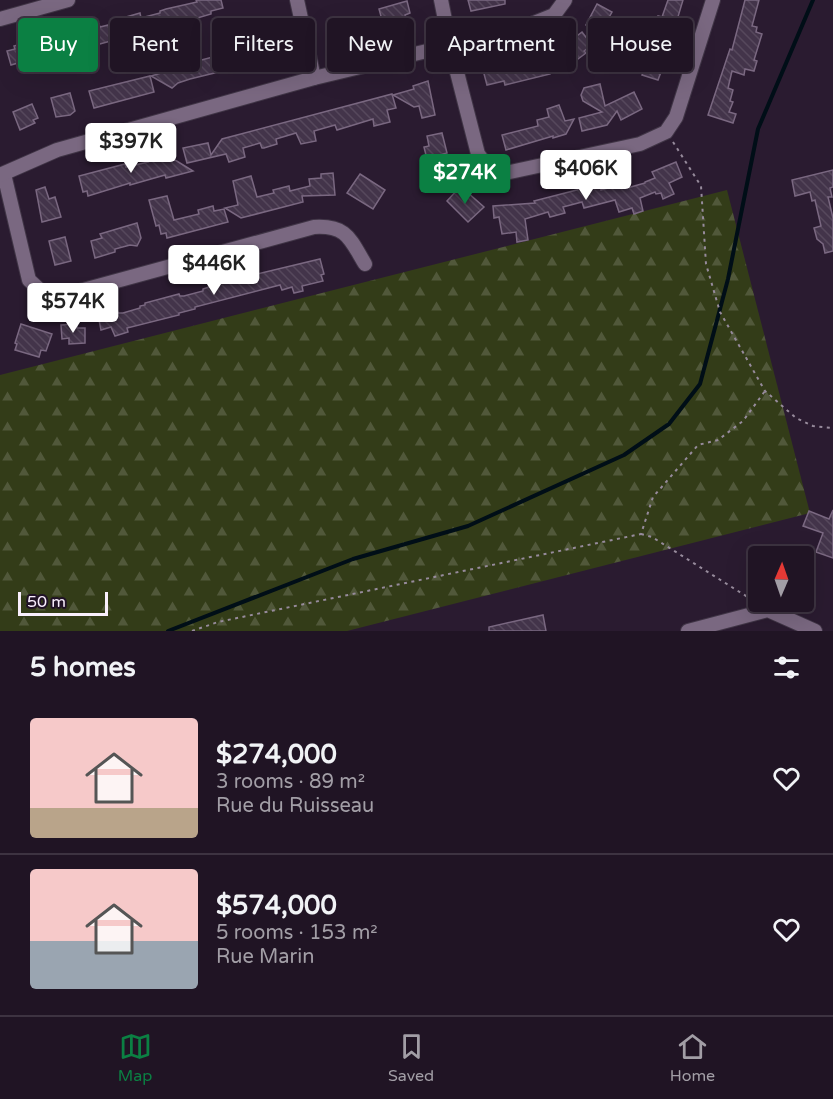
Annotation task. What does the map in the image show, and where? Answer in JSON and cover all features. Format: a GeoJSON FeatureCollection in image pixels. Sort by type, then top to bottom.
{"type":"FeatureCollection","features":[{"type":"Feature","properties":{"kind":"street"},"geometry":{"type":"LineString","coordinates":[[0,19],[69,0]]}},
{"type":"Feature","properties":{"kind":"street"},"geometry":{"type":"LineString","coordinates":[[297,0],[314,78]]}},
{"type":"Feature","properties":{"kind":"street"},"geometry":{"type":"LineString","coordinates":[[441,0],[445,18]]}},
{"type":"Feature","properties":{"kind":"street"},"geometry":{"type":"LineString","coordinates":[[547,18],[554,15],[565,0]]}},
{"type":"Feature","properties":{"kind":"street"},"geometry":{"type":"LineString","coordinates":[[457,72],[478,154],[490,170],[510,172],[640,144],[666,132],[676,117],[713,0]]}},
{"type":"Feature","properties":{"kind":"street"},"geometry":{"type":"LineString","coordinates":[[365,264],[348,235],[331,226],[315,227],[65,295],[43,293],[29,280],[2,175],[57,150],[314,78],[426,51]]}},
{"type":"Feature","properties":{"kind":"street"},"geometry":{"type":"LineString","coordinates":[[688,631],[760,612]]}},
{"type":"Feature","properties":{"kind":"street"},"geometry":{"type":"LineString","coordinates":[[772,612],[815,631]]}},
{"type":"Feature","properties":{"kind":"path"},"geometry":{"type":"LineString","coordinates":[[666,132],[701,186],[706,264],[720,312],[765,391],[796,418],[813,426],[833,428]]}},
{"type":"Feature","properties":{"kind":"path"},"geometry":{"type":"LineString","coordinates":[[641,534],[653,497],[698,445],[718,440],[743,421],[765,391]]}},
{"type":"Feature","properties":{"kind":"path"},"geometry":{"type":"LineString","coordinates":[[192,631],[218,622],[641,534],[652,537],[748,597]]}},
{"type":"Feature","properties":{"kind":"green space"},"geometry":{"type":"Polygon","coordinates":[[[727,190],[810,513],[347,631],[0,631],[0,375],[727,190]]]}},
{"type":"Feature","properties":{"kind":"building"},"geometry":{"type":"Polygon","coordinates":[[[196,0],[221,0],[223,8],[197,18],[141,18],[166,9],[197,2],[196,0]]]}},
{"type":"Feature","properties":{"kind":"building"},"geometry":{"type":"Polygon","coordinates":[[[468,0],[505,0],[505,4],[471,11],[468,0]]]}},
{"type":"Feature","properties":{"kind":"building"},"geometry":{"type":"Polygon","coordinates":[[[668,0],[683,0],[678,18],[657,18],[658,16],[662,17],[668,0]]]}},
{"type":"Feature","properties":{"kind":"building"},"geometry":{"type":"Polygon","coordinates":[[[745,0],[759,0],[752,26],[757,27],[756,32],[762,34],[754,60],[757,61],[754,71],[745,69],[744,75],[732,71],[728,88],[733,90],[730,101],[733,102],[729,112],[736,114],[733,123],[708,115],[730,49],[732,50],[745,0]]]}},
{"type":"Feature","properties":{"kind":"building"},"geometry":{"type":"Polygon","coordinates":[[[407,1],[410,13],[405,15],[406,18],[381,18],[379,9],[407,1]]]}},
{"type":"Feature","properties":{"kind":"building"},"geometry":{"type":"Polygon","coordinates":[[[597,4],[612,12],[609,18],[590,18],[597,4]]]}},
{"type":"Feature","properties":{"kind":"building"},"geometry":{"type":"Polygon","coordinates":[[[140,13],[141,18],[122,18],[140,13]]]}},
{"type":"Feature","properties":{"kind":"building"},"geometry":{"type":"Polygon","coordinates":[[[98,24],[100,27],[110,24],[110,41],[98,44],[98,24]]]}},
{"type":"Feature","properties":{"kind":"building"},"geometry":{"type":"Polygon","coordinates":[[[582,32],[588,40],[588,48],[584,51],[586,53],[576,60],[576,37],[582,32]]]}},
{"type":"Feature","properties":{"kind":"building"},"geometry":{"type":"Polygon","coordinates":[[[18,45],[18,63],[11,65],[7,51],[15,49],[14,46],[18,45]]]}},
{"type":"Feature","properties":{"kind":"building"},"geometry":{"type":"Polygon","coordinates":[[[212,57],[212,72],[219,72],[178,83],[172,88],[151,76],[165,72],[200,72],[200,60],[212,57]]]}},
{"type":"Feature","properties":{"kind":"building"},"geometry":{"type":"Polygon","coordinates":[[[484,72],[549,72],[550,74],[505,85],[504,81],[487,85],[484,72]]]}},
{"type":"Feature","properties":{"kind":"building"},"geometry":{"type":"Polygon","coordinates":[[[643,72],[661,72],[658,80],[642,75],[643,72]]]}},
{"type":"Feature","properties":{"kind":"building"},"geometry":{"type":"Polygon","coordinates":[[[150,76],[154,92],[94,108],[89,91],[150,76]]]}},
{"type":"Feature","properties":{"kind":"building"},"geometry":{"type":"Polygon","coordinates":[[[428,81],[435,115],[422,118],[419,106],[414,107],[393,95],[414,89],[413,86],[428,81]]]}},
{"type":"Feature","properties":{"kind":"building"},"geometry":{"type":"Polygon","coordinates":[[[600,84],[605,106],[634,92],[642,109],[621,120],[617,111],[607,125],[582,131],[579,118],[602,112],[583,101],[581,95],[584,88],[600,84]]]}},
{"type":"Feature","properties":{"kind":"building"},"geometry":{"type":"Polygon","coordinates":[[[70,93],[75,111],[70,115],[56,117],[51,98],[70,93]]]}},
{"type":"Feature","properties":{"kind":"building"},"geometry":{"type":"Polygon","coordinates":[[[392,94],[396,108],[387,110],[390,122],[374,126],[373,119],[337,130],[335,125],[314,131],[316,141],[301,144],[296,133],[276,139],[277,144],[264,148],[260,143],[243,148],[245,157],[229,162],[226,154],[187,163],[183,148],[208,143],[211,155],[222,139],[392,94]]]}},
{"type":"Feature","properties":{"kind":"building"},"geometry":{"type":"Polygon","coordinates":[[[32,104],[38,118],[33,120],[35,123],[20,130],[13,112],[32,104]]]}},
{"type":"Feature","properties":{"kind":"building"},"geometry":{"type":"Polygon","coordinates":[[[559,105],[565,121],[574,119],[566,134],[506,150],[502,135],[538,126],[537,120],[549,117],[547,109],[559,105]]]}},
{"type":"Feature","properties":{"kind":"building"},"geometry":{"type":"Polygon","coordinates":[[[442,133],[447,153],[443,154],[444,159],[428,163],[424,147],[429,146],[427,136],[442,133]]]}},
{"type":"Feature","properties":{"kind":"building"},"geometry":{"type":"Polygon","coordinates":[[[162,152],[193,171],[166,178],[165,175],[130,185],[130,183],[88,196],[87,191],[83,192],[79,176],[125,164],[126,167],[148,162],[159,157],[162,152]]]}},
{"type":"Feature","properties":{"kind":"building"},"geometry":{"type":"Polygon","coordinates":[[[676,162],[682,177],[669,183],[674,194],[663,199],[661,193],[656,194],[655,192],[640,198],[643,211],[634,214],[632,208],[619,212],[615,200],[584,208],[582,202],[563,207],[565,213],[550,217],[548,212],[525,219],[528,240],[517,242],[516,232],[502,234],[499,217],[494,218],[493,206],[535,203],[534,201],[600,184],[601,190],[625,183],[627,188],[655,178],[652,172],[676,162]]]}},
{"type":"Feature","properties":{"kind":"building"},"geometry":{"type":"Polygon","coordinates":[[[833,170],[833,187],[830,188],[832,197],[828,197],[833,218],[833,251],[825,253],[814,228],[821,226],[815,200],[812,201],[810,192],[795,196],[792,180],[833,170]]]}},
{"type":"Feature","properties":{"kind":"building"},"geometry":{"type":"Polygon","coordinates":[[[333,173],[335,195],[302,196],[303,202],[241,218],[225,208],[238,205],[233,181],[251,176],[257,197],[289,186],[290,191],[310,186],[309,179],[321,178],[321,174],[333,173]]]}},
{"type":"Feature","properties":{"kind":"building"},"geometry":{"type":"Polygon","coordinates":[[[360,174],[385,190],[373,209],[347,193],[360,174]]]}},
{"type":"Feature","properties":{"kind":"building"},"geometry":{"type":"Polygon","coordinates":[[[45,187],[49,199],[55,197],[61,217],[42,222],[36,190],[45,187]]]}},
{"type":"Feature","properties":{"kind":"building"},"geometry":{"type":"Polygon","coordinates":[[[458,189],[466,196],[468,193],[484,207],[468,222],[447,201],[458,189]]]}},
{"type":"Feature","properties":{"kind":"building"},"geometry":{"type":"Polygon","coordinates":[[[167,196],[174,220],[199,214],[198,210],[213,206],[214,211],[224,209],[228,222],[167,238],[166,233],[161,234],[159,225],[156,226],[149,200],[167,196]]]}},
{"type":"Feature","properties":{"kind":"building"},"geometry":{"type":"Polygon","coordinates":[[[137,223],[141,238],[137,246],[130,245],[115,249],[115,252],[95,258],[91,241],[102,238],[100,234],[137,223]]]}},
{"type":"Feature","properties":{"kind":"building"},"geometry":{"type":"Polygon","coordinates":[[[65,237],[71,261],[55,265],[49,241],[65,237]]]}},
{"type":"Feature","properties":{"kind":"building"},"geometry":{"type":"Polygon","coordinates":[[[320,259],[324,274],[321,275],[323,281],[302,286],[303,291],[294,293],[292,287],[282,290],[280,285],[195,307],[179,315],[127,328],[128,332],[115,336],[111,327],[101,330],[98,315],[117,310],[118,313],[123,313],[140,308],[145,303],[179,294],[184,296],[220,283],[320,259]]]}},
{"type":"Feature","properties":{"kind":"building"},"geometry":{"type":"Polygon","coordinates":[[[21,324],[52,334],[46,351],[41,350],[39,357],[15,350],[21,324]]]}},
{"type":"Feature","properties":{"kind":"building"},"geometry":{"type":"Polygon","coordinates":[[[77,324],[77,328],[85,328],[85,343],[69,344],[69,338],[62,339],[61,325],[77,324]]]}},
{"type":"Feature","properties":{"kind":"building"},"geometry":{"type":"Polygon","coordinates":[[[833,510],[833,558],[816,552],[823,533],[803,526],[809,511],[829,519],[833,510]]]}},
{"type":"Feature","properties":{"kind":"building"},"geometry":{"type":"Polygon","coordinates":[[[543,615],[546,631],[489,631],[489,627],[543,615]]]}},
{"type":"Feature","properties":{"kind":"waterway"},"geometry":{"type":"LineString","coordinates":[[168,631],[353,559],[468,526],[624,455],[669,424],[700,384],[728,279],[758,129],[813,0]]}}]}
